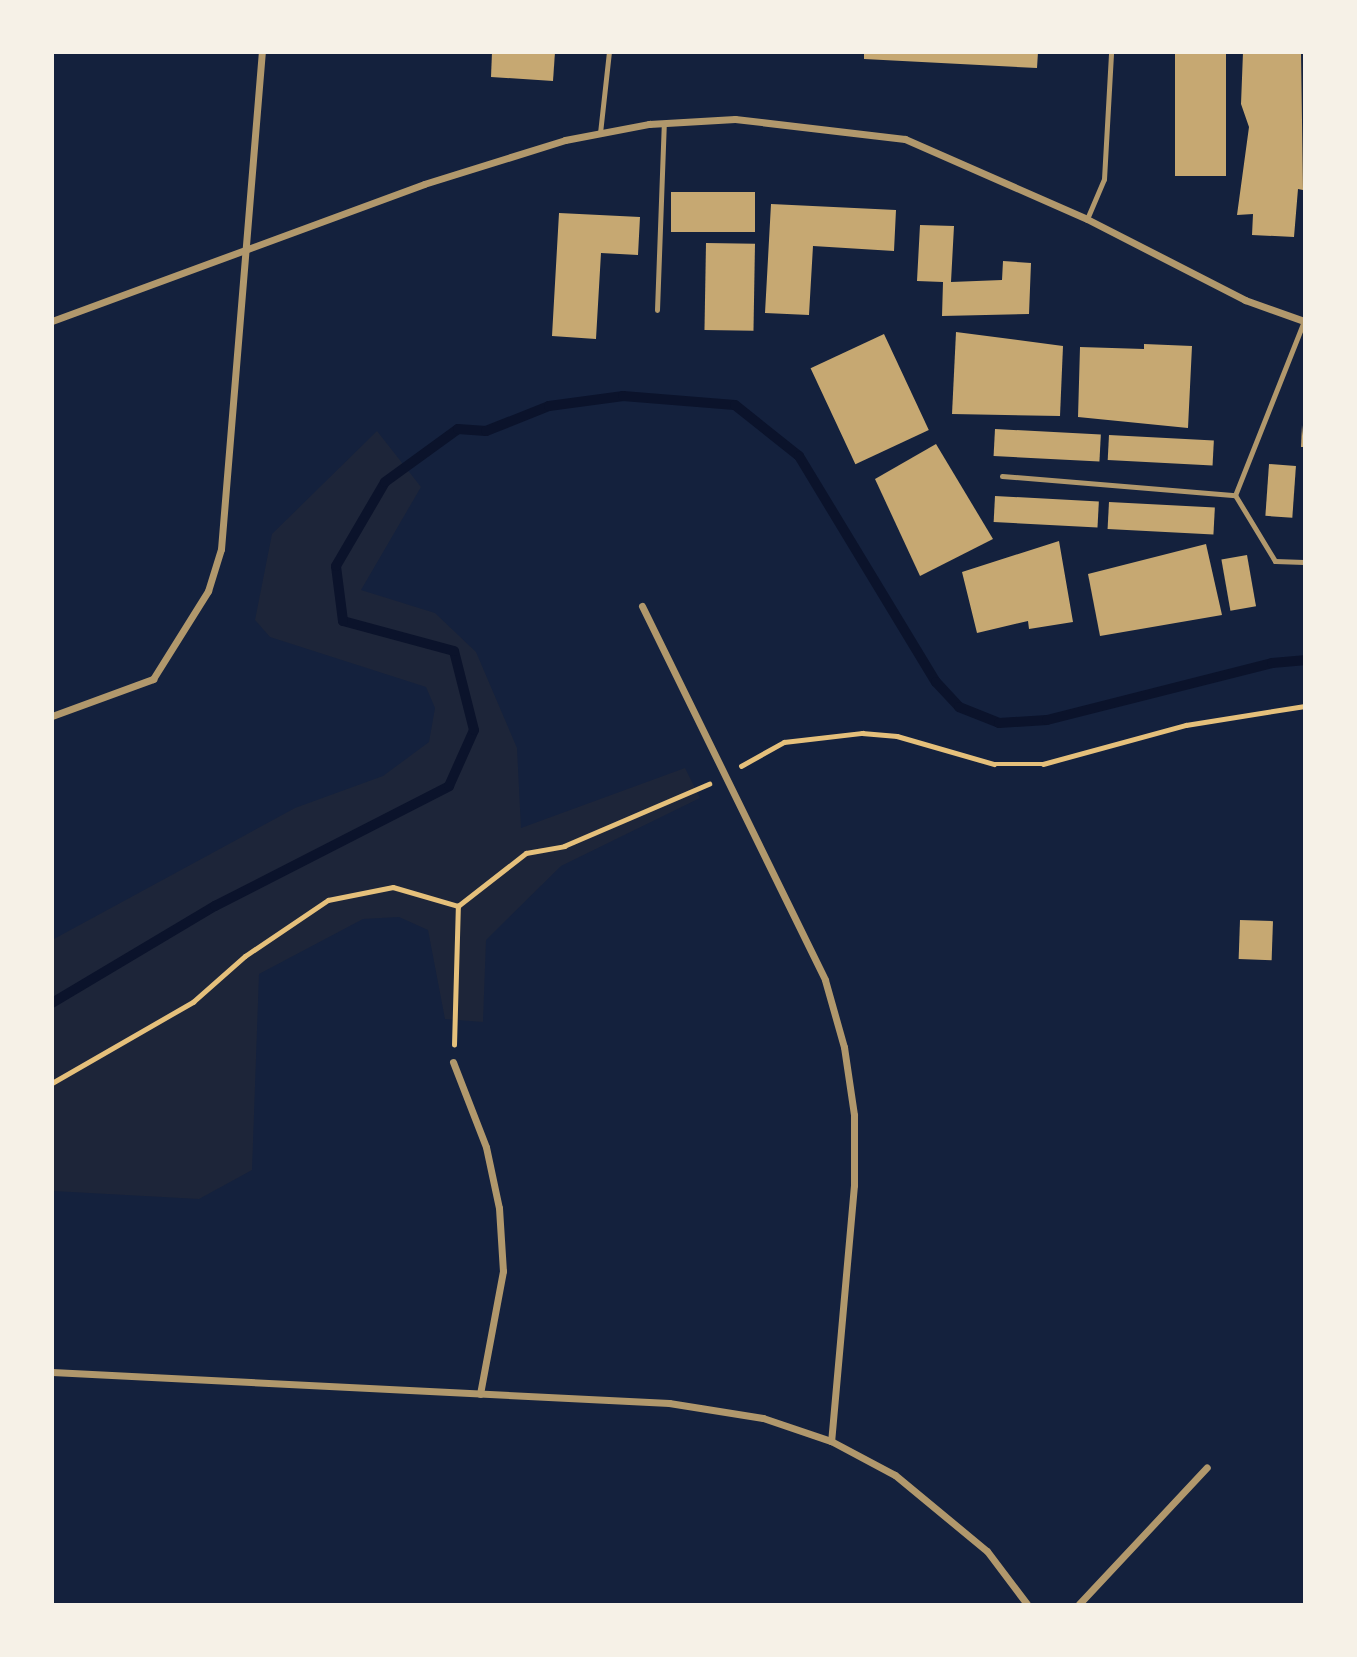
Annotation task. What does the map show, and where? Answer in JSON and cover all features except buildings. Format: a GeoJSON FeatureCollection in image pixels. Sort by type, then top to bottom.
{"type":"FeatureCollection","features":[{"type":"Feature","properties":{"kind":"street"},"geometry":{"type":"LineString","coordinates":[[52,716],[153,679],[208,591],[221,549],[248,249],[262,52]]}},
{"type":"Feature","properties":{"kind":"street"},"geometry":{"type":"LineString","coordinates":[[52,321],[424,184],[600,133],[664,123],[735,119],[905,139],[1087,219],[1245,300],[1304,321]]}},
{"type":"Feature","properties":{"kind":"street"},"geometry":{"type":"LineString","coordinates":[[642,606],[825,980],[844,1047],[854,1115],[854,1185],[831,1441]]}},
{"type":"Feature","properties":{"kind":"street"},"geometry":{"type":"LineString","coordinates":[[453,1062],[486,1147],[499,1209],[503,1270],[480,1394]]}},
{"type":"Feature","properties":{"kind":"street"},"geometry":{"type":"LineString","coordinates":[[52,1372],[716,1408],[831,1441],[895,1475],[953,1519],[1027,1605]]}},
{"type":"Feature","properties":{"kind":"street"},"geometry":{"type":"LineString","coordinates":[[1079,1605],[1207,1467]]}},
{"type":"Feature","properties":{"kind":"lane"},"geometry":{"type":"LineString","coordinates":[[600,133],[610,52]]}},
{"type":"Feature","properties":{"kind":"lane"},"geometry":{"type":"LineString","coordinates":[[1087,219],[1104,178],[1111,52]]}},
{"type":"Feature","properties":{"kind":"lane"},"geometry":{"type":"LineString","coordinates":[[657,310],[664,123]]}},
{"type":"Feature","properties":{"kind":"lane"},"geometry":{"type":"LineString","coordinates":[[1235,495],[1304,321]]}},
{"type":"Feature","properties":{"kind":"lane"},"geometry":{"type":"LineString","coordinates":[[1002,476],[1235,495]]}},
{"type":"Feature","properties":{"kind":"lane"},"geometry":{"type":"LineString","coordinates":[[1235,495],[1275,561],[1304,562]]}},
{"type":"Feature","properties":{"kind":"path"},"geometry":{"type":"LineString","coordinates":[[760,753],[784,742],[862,733],[898,736],[994,764],[1043,764],[1186,725],[1304,706]]}},
{"type":"Feature","properties":{"kind":"path"},"geometry":{"type":"LineString","coordinates":[[458,906],[526,853],[564,846],[701,788]]}},
{"type":"Feature","properties":{"kind":"path"},"geometry":{"type":"LineString","coordinates":[[52,1083],[193,1002],[245,956],[328,901],[393,887],[458,906]]}},
{"type":"Feature","properties":{"kind":"path"},"geometry":{"type":"LineString","coordinates":[[453,1062],[458,906]]}},
{"type":"Feature","properties":{"kind":"shaded area"},"geometry":{"type":"Polygon","coordinates":[[[377,431],[421,487],[361,590],[435,613],[476,652],[517,748],[521,828],[685,768],[700,798],[561,866],[486,940],[483,1022],[445,1019],[428,930],[399,917],[363,919],[259,974],[252,1170],[199,1199],[53,1191],[52,940],[295,808],[383,776],[429,742],[435,708],[426,687],[270,637],[255,620],[272,534],[377,431]]]}},
{"type":"Feature","properties":{"kind":"waterway"},"geometry":{"type":"LineString","coordinates":[[52,1003],[215,906],[449,786],[474,730],[454,651],[343,621],[336,566],[385,482],[458,429],[486,431],[549,406],[623,396],[735,405],[799,456],[936,682],[959,707],[999,723],[1047,720],[1272,663],[1304,660]]}}]}
